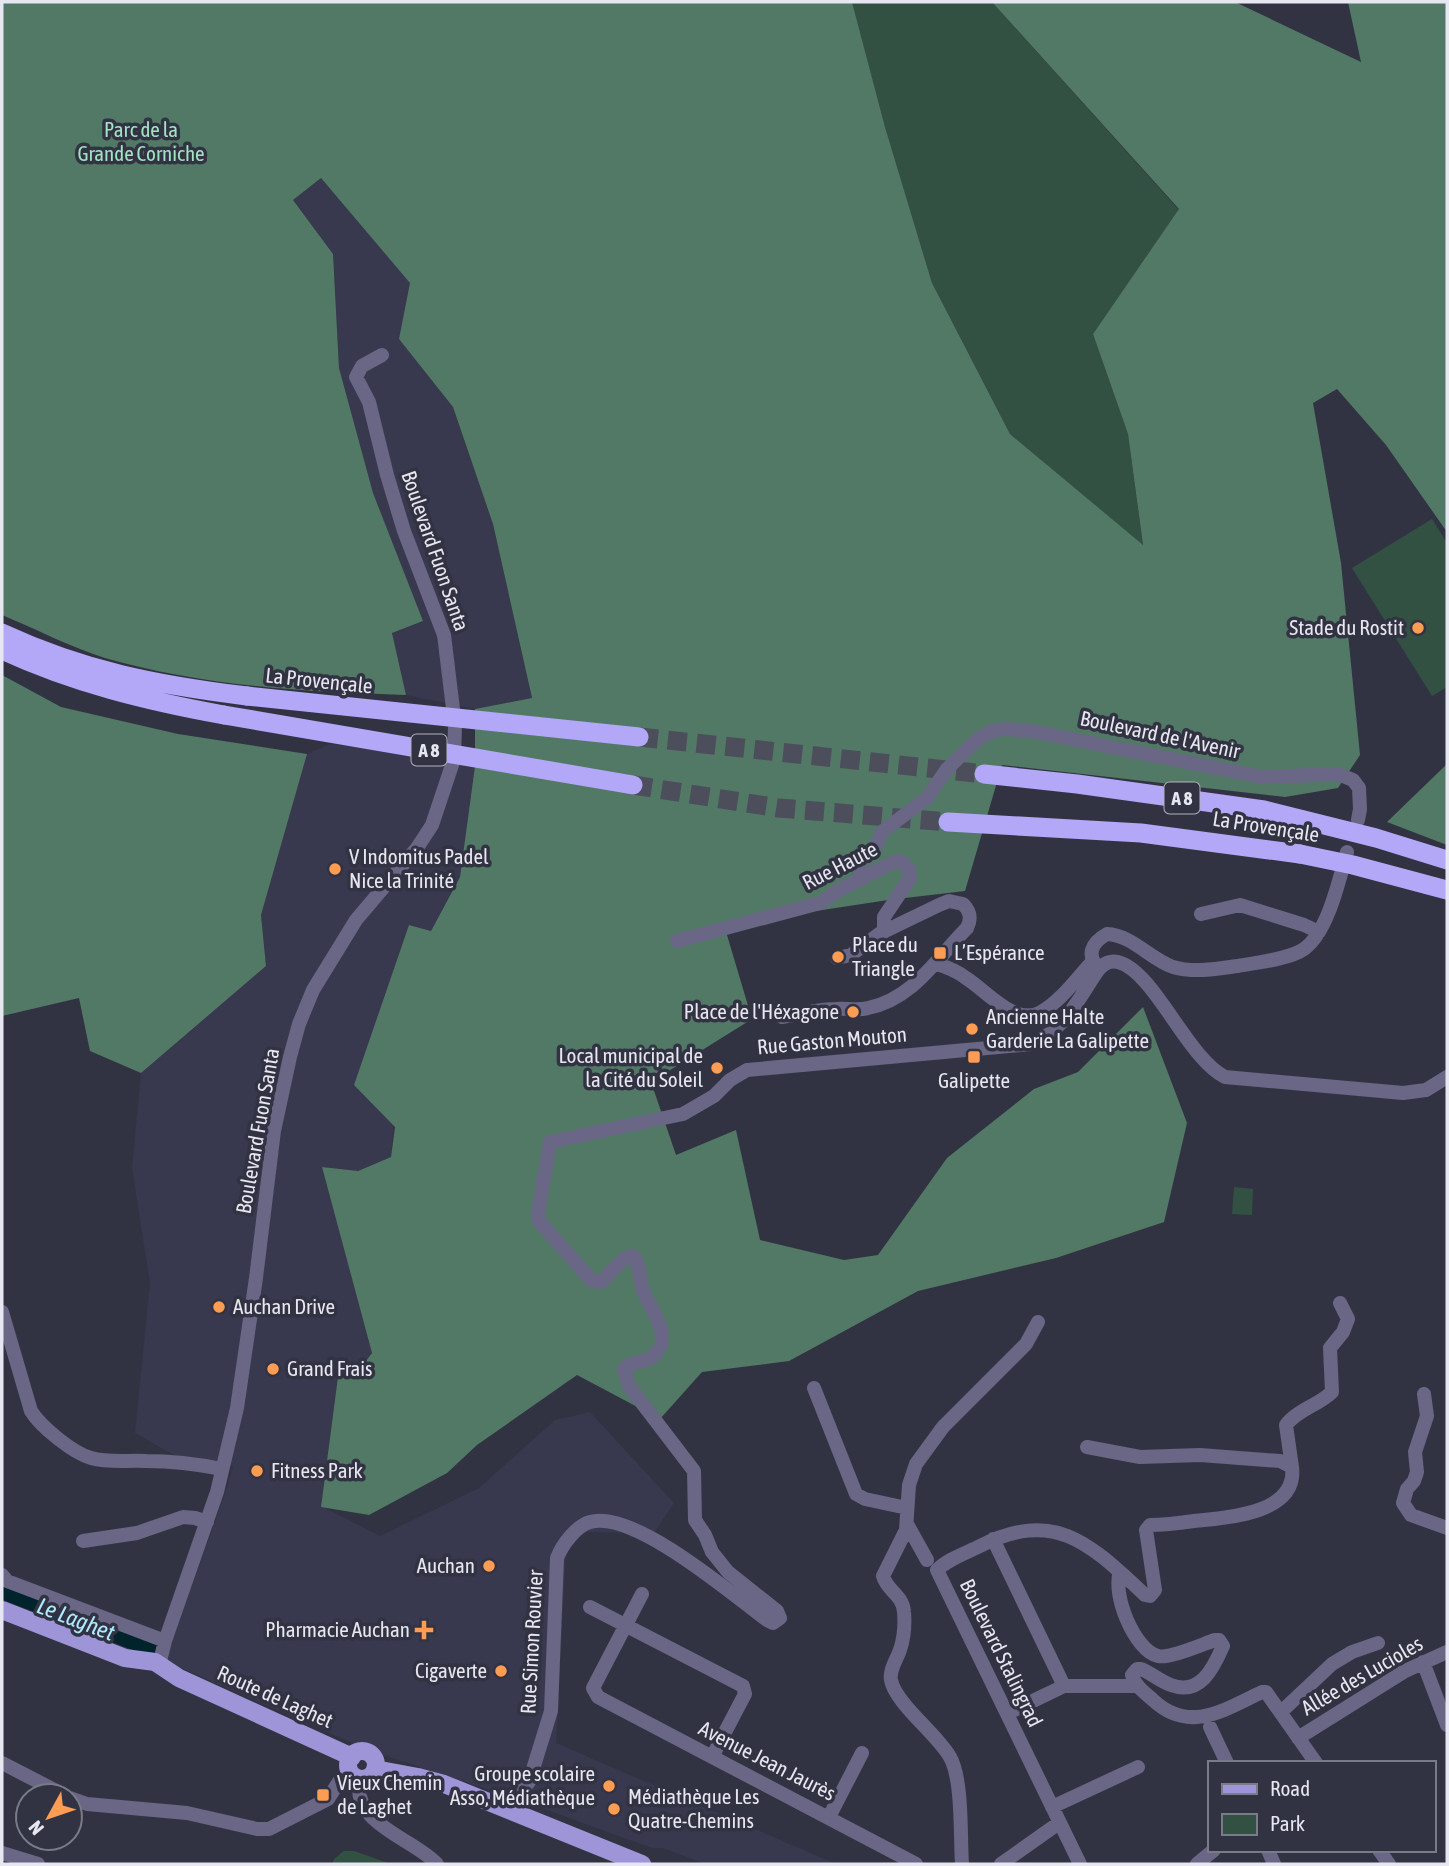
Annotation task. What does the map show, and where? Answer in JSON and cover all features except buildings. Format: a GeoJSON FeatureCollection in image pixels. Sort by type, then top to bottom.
{"type":"FeatureCollection","features":[{"type":"Feature","properties":{"kind":"highway","name":"La Provençale"},"geometry":{"type":"LineString","coordinates":[[2,634],[52,655],[114,674],[194,690],[639,737]]}},
{"type":"Feature","properties":{"kind":"highway","name":"A 8"},"geometry":{"type":"LineString","coordinates":[[2,650],[83,683],[139,698],[634,785]]}},
{"type":"Feature","properties":{"kind":"highway","name":"La Provençale"},"geometry":{"type":"LineString","coordinates":[[985,774],[1091,785],[1264,810],[1376,838],[1447,860]]}},
{"type":"Feature","properties":{"kind":"highway","name":"La Provençale"},"geometry":{"type":"LineString","coordinates":[[948,822],[1141,833],[1300,854],[1447,890]]}},
{"type":"Feature","properties":{"kind":"main road","name":"Route de Laghet"},"geometry":{"type":"LineString","coordinates":[[2,1609],[179,1678],[360,1769],[430,1779],[642,1864]]}},
{"type":"Feature","properties":{"kind":"street","name":"Boulevard Fuon Santa"},"geometry":{"type":"LineString","coordinates":[[154,1667],[207,1522],[237,1408],[274,1130],[289,1057],[299,1024],[313,990],[356,920],[417,848],[432,825],[454,759],[455,725],[444,635],[404,531],[369,402],[356,377],[362,366],[382,355]]}},
{"type":"Feature","properties":{"kind":"street","name":"Boulevard de l'Avenir"},"geometry":{"type":"LineString","coordinates":[[862,878],[858,865],[874,849],[883,831],[927,798],[947,769],[977,740],[1002,729],[1031,731],[1261,778],[1338,774],[1353,780],[1359,788],[1357,820]]}},
{"type":"Feature","properties":{"kind":"street"},"geometry":{"type":"LineString","coordinates":[[1100,964],[1091,954],[1095,943],[1102,936],[1112,934],[1128,940],[1164,962],[1184,969],[1246,965],[1295,954],[1305,948],[1319,932],[1347,852]]}},
{"type":"Feature","properties":{"kind":"street","name":"Rue Haute"},"geometry":{"type":"LineString","coordinates":[[677,941],[820,903],[897,861],[909,867],[911,873],[908,883],[884,917],[884,932]]}},
{"type":"Feature","properties":{"kind":"street"},"geometry":{"type":"LineString","coordinates":[[782,1017],[834,1009],[859,1010],[883,1004],[919,981],[937,964],[970,921],[967,908],[963,904],[948,901],[884,932],[851,955],[838,958]]}},
{"type":"Feature","properties":{"kind":"street"},"geometry":{"type":"LineString","coordinates":[[1201,914],[1240,905],[1319,932]]}},
{"type":"Feature","properties":{"kind":"street"},"geometry":{"type":"LineString","coordinates":[[937,964],[967,978],[1010,1010],[1026,1016],[1047,1007],[1100,964],[1122,963],[1141,979],[1205,1062],[1225,1077],[1403,1093],[1426,1090],[1447,1077]]}},
{"type":"Feature","properties":{"kind":"street","name":"Rue Gaston Mouton"},"geometry":{"type":"LineString","coordinates":[[550,1142],[683,1114],[713,1096],[730,1080],[747,1070],[1031,1044],[1049,1035],[1064,1020],[1100,964]]}},
{"type":"Feature","properties":{"kind":"street","name":"Rue Simon Rouvier"},"geometry":{"type":"LineString","coordinates":[[519,1815],[545,1721],[557,1558],[564,1544],[590,1522],[613,1523],[645,1534],[767,1620],[773,1623],[780,1618],[776,1611],[728,1572],[712,1552],[695,1520],[694,1472],[629,1386],[624,1374],[627,1366],[653,1356],[662,1342],[659,1321],[642,1288],[635,1258],[632,1256],[624,1259],[601,1282],[592,1281],[539,1221],[550,1142]]}},
{"type":"Feature","properties":{"kind":"street"},"geometry":{"type":"LineString","coordinates":[[1292,1467],[1286,1425],[1332,1392],[1330,1348],[1343,1332],[1348,1319],[1340,1303]]}},
{"type":"Feature","properties":{"kind":"street"},"geometry":{"type":"LineString","coordinates":[[2,1312],[31,1411],[37,1420],[60,1439],[88,1457],[105,1461],[182,1462],[222,1469]]}},
{"type":"Feature","properties":{"kind":"street"},"geometry":{"type":"LineString","coordinates":[[961,1864],[954,1765],[946,1751],[896,1692],[890,1679],[903,1637],[904,1612],[899,1596],[887,1585],[883,1576],[907,1524],[914,1467],[943,1427],[1026,1344],[1038,1322]]}},
{"type":"Feature","properties":{"kind":"street"},"geometry":{"type":"LineString","coordinates":[[814,1388],[856,1494],[865,1499],[907,1508]]}},
{"type":"Feature","properties":{"kind":"street"},"geometry":{"type":"LineString","coordinates":[[1424,1394],[1427,1416],[1415,1452],[1417,1472],[1402,1503],[1410,1515],[1447,1528]]}},
{"type":"Feature","properties":{"kind":"street"},"geometry":{"type":"LineString","coordinates":[[1087,1447],[1140,1457],[1200,1455],[1280,1461],[1292,1467]]}},
{"type":"Feature","properties":{"kind":"street","name":"Boulevard Stalingrad"},"geometry":{"type":"LineString","coordinates":[[1080,1864],[937,1573],[940,1567],[993,1539],[1024,1530],[1063,1534],[1089,1547],[1144,1595],[1150,1596],[1155,1590],[1147,1527],[1226,1519],[1257,1511],[1280,1498],[1291,1484],[1292,1467]]}},
{"type":"Feature","properties":{"kind":"street"},"geometry":{"type":"LineString","coordinates":[[83,1541],[137,1533],[183,1517],[207,1522]]}},
{"type":"Feature","properties":{"kind":"street"},"geometry":{"type":"LineString","coordinates":[[907,1524],[927,1560]]}},
{"type":"Feature","properties":{"kind":"street"},"geometry":{"type":"LineString","coordinates":[[993,1539],[1064,1686]]}},
{"type":"Feature","properties":{"kind":"street"},"geometry":{"type":"LineString","coordinates":[[1120,1572],[1116,1585],[1125,1613],[1140,1642],[1152,1653],[1163,1657],[1215,1640],[1219,1640],[1223,1646],[1209,1673],[1200,1683],[1182,1688],[1137,1669],[1132,1675],[1137,1686],[1161,1708],[1182,1718],[1222,1711],[1262,1692],[1269,1695],[1315,1761]]}},
{"type":"Feature","properties":{"kind":"street"},"geometry":{"type":"LineString","coordinates":[[2,1575],[7,1581],[165,1641]]}},
{"type":"Feature","properties":{"kind":"street"},"geometry":{"type":"LineString","coordinates":[[625,1625],[642,1594]]}},
{"type":"Feature","properties":{"kind":"street"},"geometry":{"type":"LineString","coordinates":[[590,1606],[743,1686],[745,1694],[712,1757]]}},
{"type":"Feature","properties":{"kind":"street","name":"Avenue Jean Jaurès"},"geometry":{"type":"LineString","coordinates":[[625,1625],[593,1688],[598,1697],[916,1864]]}},
{"type":"Feature","properties":{"kind":"street"},"geometry":{"type":"LineString","coordinates":[[1281,1712],[1332,1664],[1352,1652],[1378,1643]]}},
{"type":"Feature","properties":{"kind":"street","name":"Allée des Lucioles"},"geometry":{"type":"LineString","coordinates":[[1298,1738],[1423,1662],[1447,1652]]}},
{"type":"Feature","properties":{"kind":"street"},"geometry":{"type":"LineString","coordinates":[[1423,1662],[1447,1725]]}},
{"type":"Feature","properties":{"kind":"street"},"geometry":{"type":"LineString","coordinates":[[1008,1713],[1064,1686],[1137,1686]]}},
{"type":"Feature","properties":{"kind":"street"},"geometry":{"type":"LineString","coordinates":[[1210,1727],[1226,1761]]}},
{"type":"Feature","properties":{"kind":"street"},"geometry":{"type":"LineString","coordinates":[[829,1817],[862,1753]]}},
{"type":"Feature","properties":{"kind":"street"},"geometry":{"type":"LineString","coordinates":[[2,1763],[39,1782]]}},
{"type":"Feature","properties":{"kind":"street"},"geometry":{"type":"LineString","coordinates":[[1052,1807],[1138,1767]]}},
{"type":"Feature","properties":{"kind":"street"},"geometry":{"type":"LineString","coordinates":[[84,1803],[187,1814],[257,1829],[269,1829],[321,1804],[331,1795],[340,1780],[360,1769]]}},
{"type":"Feature","properties":{"kind":"street"},"geometry":{"type":"LineString","coordinates":[[360,1769],[358,1795],[373,1818],[423,1851],[437,1864]]}},
{"type":"Feature","properties":{"kind":"street"},"geometry":{"type":"LineString","coordinates":[[1001,1864],[1059,1823]]}},
{"type":"Feature","properties":{"kind":"street"},"geometry":{"type":"LineString","coordinates":[[1197,1864],[1212,1852]]}},
{"type":"Feature","properties":{"kind":"street"},"geometry":{"type":"LineString","coordinates":[[2,1853],[38,1864]]}},
{"type":"Feature","properties":{"kind":"shaded area"},"geometry":{"type":"Polygon","coordinates":[[[321,178],[411,283],[399,339],[453,407],[493,524],[532,699],[475,709],[406,695],[392,633],[422,622],[373,493],[339,368],[333,254],[293,200],[321,178]]]}},
{"type":"Feature","properties":{"kind":"shaded area"},"geometry":{"type":"Polygon","coordinates":[[[330,744],[399,750],[475,766],[460,877],[431,931],[410,925],[391,1157],[358,1171],[322,1167],[372,1353],[363,1365],[339,1369],[321,1506],[380,1536],[479,1488],[555,1420],[590,1412],[674,1503],[654,1533],[585,1532],[566,1550],[556,1743],[836,1864],[705,1864],[663,1848],[652,1848],[514,1798],[371,1751],[165,1661],[233,1466],[179,1458],[135,1433],[150,1283],[132,1168],[141,1073],[266,966],[261,915],[307,754],[330,744]]]}},
{"type":"Feature","properties":{"kind":"green space","name":"Parc de la Grande Corniche"},"geometry":{"type":"Polygon","coordinates":[[[2,2],[852,2],[885,127],[932,283],[1010,434],[1143,545],[1128,434],[1093,334],[1179,209],[992,2],[1235,2],[1361,62],[1348,2],[1447,2],[1447,532],[1386,445],[1337,389],[1313,403],[1341,563],[1360,755],[1338,788],[1285,797],[1002,765],[965,891],[724,925],[752,1019],[651,1082],[676,1155],[736,1130],[760,1240],[844,1260],[878,1255],[947,1158],[1034,1089],[1078,1072],[1143,1007],[1187,1123],[1164,1222],[1056,1258],[918,1291],[789,1361],[702,1372],[660,1419],[577,1375],[477,1445],[447,1473],[369,1515],[321,1507],[339,1369],[363,1365],[372,1353],[322,1167],[358,1171],[391,1157],[395,1127],[354,1085],[409,925],[431,931],[460,877],[475,766],[475,709],[532,698],[493,524],[453,407],[399,339],[410,283],[321,178],[293,200],[333,254],[339,368],[373,493],[423,621],[392,633],[406,695],[254,686],[142,668],[92,654],[2,615],[2,2]]]}},
{"type":"Feature","properties":{"kind":"green space"},"geometry":{"type":"Polygon","coordinates":[[[852,2],[992,2],[1179,210],[1093,334],[1128,434],[1143,546],[1010,434],[932,283],[885,127],[852,2]]]}},
{"type":"Feature","properties":{"kind":"green space","name":"Stade du Rostit"},"geometry":{"type":"Polygon","coordinates":[[[1432,519],[1447,543],[1447,687],[1432,696],[1352,568],[1432,519]]]}},
{"type":"Feature","properties":{"kind":"green space"},"geometry":{"type":"Polygon","coordinates":[[[2,675],[61,707],[178,734],[307,754],[261,915],[266,966],[141,1073],[90,1051],[79,998],[2,1016],[2,675]]]}},
{"type":"Feature","properties":{"kind":"green space"},"geometry":{"type":"Polygon","coordinates":[[[1447,764],[1447,845],[1387,822],[1447,764]]]}},
{"type":"Feature","properties":{"kind":"green space"},"geometry":{"type":"Polygon","coordinates":[[[1234,1187],[1253,1189],[1252,1215],[1232,1214],[1234,1187]]]}},
{"type":"Feature","properties":{"kind":"green space"},"geometry":{"type":"Polygon","coordinates":[[[344,1851],[354,1851],[391,1864],[332,1864],[344,1851]]]}},
{"type":"Feature","properties":{"kind":"waterway","name":"Le Laghet"},"geometry":{"type":"LineString","coordinates":[[2,1591],[150,1648]]}},
{"type":"Feature","properties":{"kind":"tunnel"},"geometry":{"type":"LineString","coordinates":[[639,737],[984,774]]}},
{"type":"Feature","properties":{"kind":"tunnel"},"geometry":{"type":"LineString","coordinates":[[633,785],[779,808],[948,822]]}},
{"type":"Feature","properties":{"kind":"place","name":"Stade du Rostit"},"geometry":{"type":"Point","coordinates":[1418,628]}},
{"type":"Feature","properties":{"kind":"place","name":"V Indomitus Padel Nice la Trinité"},"geometry":{"type":"Point","coordinates":[335,869]}},
{"type":"Feature","properties":{"kind":"place","name":"L’Espérance"},"geometry":{"type":"Point","coordinates":[940,953]}},
{"type":"Feature","properties":{"kind":"place","name":"Place du Triangle"},"geometry":{"type":"Point","coordinates":[838,957]}},
{"type":"Feature","properties":{"kind":"place","name":"Place de l'Héxagone"},"geometry":{"type":"Point","coordinates":[853,1012]}},
{"type":"Feature","properties":{"kind":"place","name":"Ancienne Halte Garderie La Galipette"},"geometry":{"type":"Point","coordinates":[972,1029]}},
{"type":"Feature","properties":{"kind":"place","name":"Galipette"},"geometry":{"type":"Point","coordinates":[974,1057]}},
{"type":"Feature","properties":{"kind":"place","name":"Local municipal de la Cité du Soleil"},"geometry":{"type":"Point","coordinates":[717,1068]}},
{"type":"Feature","properties":{"kind":"place","name":"Auchan Drive"},"geometry":{"type":"Point","coordinates":[219,1307]}},
{"type":"Feature","properties":{"kind":"place","name":"Grand Frais"},"geometry":{"type":"Point","coordinates":[273,1369]}},
{"type":"Feature","properties":{"kind":"place","name":"Fitness Park"},"geometry":{"type":"Point","coordinates":[257,1471]}},
{"type":"Feature","properties":{"kind":"place","name":"Auchan"},"geometry":{"type":"Point","coordinates":[489,1566]}},
{"type":"Feature","properties":{"kind":"place","name":"Pharmacie Auchan"},"geometry":{"type":"Point","coordinates":[424,1630]}},
{"type":"Feature","properties":{"kind":"place","name":"Cigaverte"},"geometry":{"type":"Point","coordinates":[501,1671]}},
{"type":"Feature","properties":{"kind":"place","name":"Groupe scolaire Asso, Médiathèque"},"geometry":{"type":"Point","coordinates":[609,1786]}},
{"type":"Feature","properties":{"kind":"place","name":"Vieux Chemin de Laghet"},"geometry":{"type":"Point","coordinates":[323,1795]}},
{"type":"Feature","properties":{"kind":"place","name":"Médiathèque Les Quatre-Chemins"},"geometry":{"type":"Point","coordinates":[614,1809]}}]}
